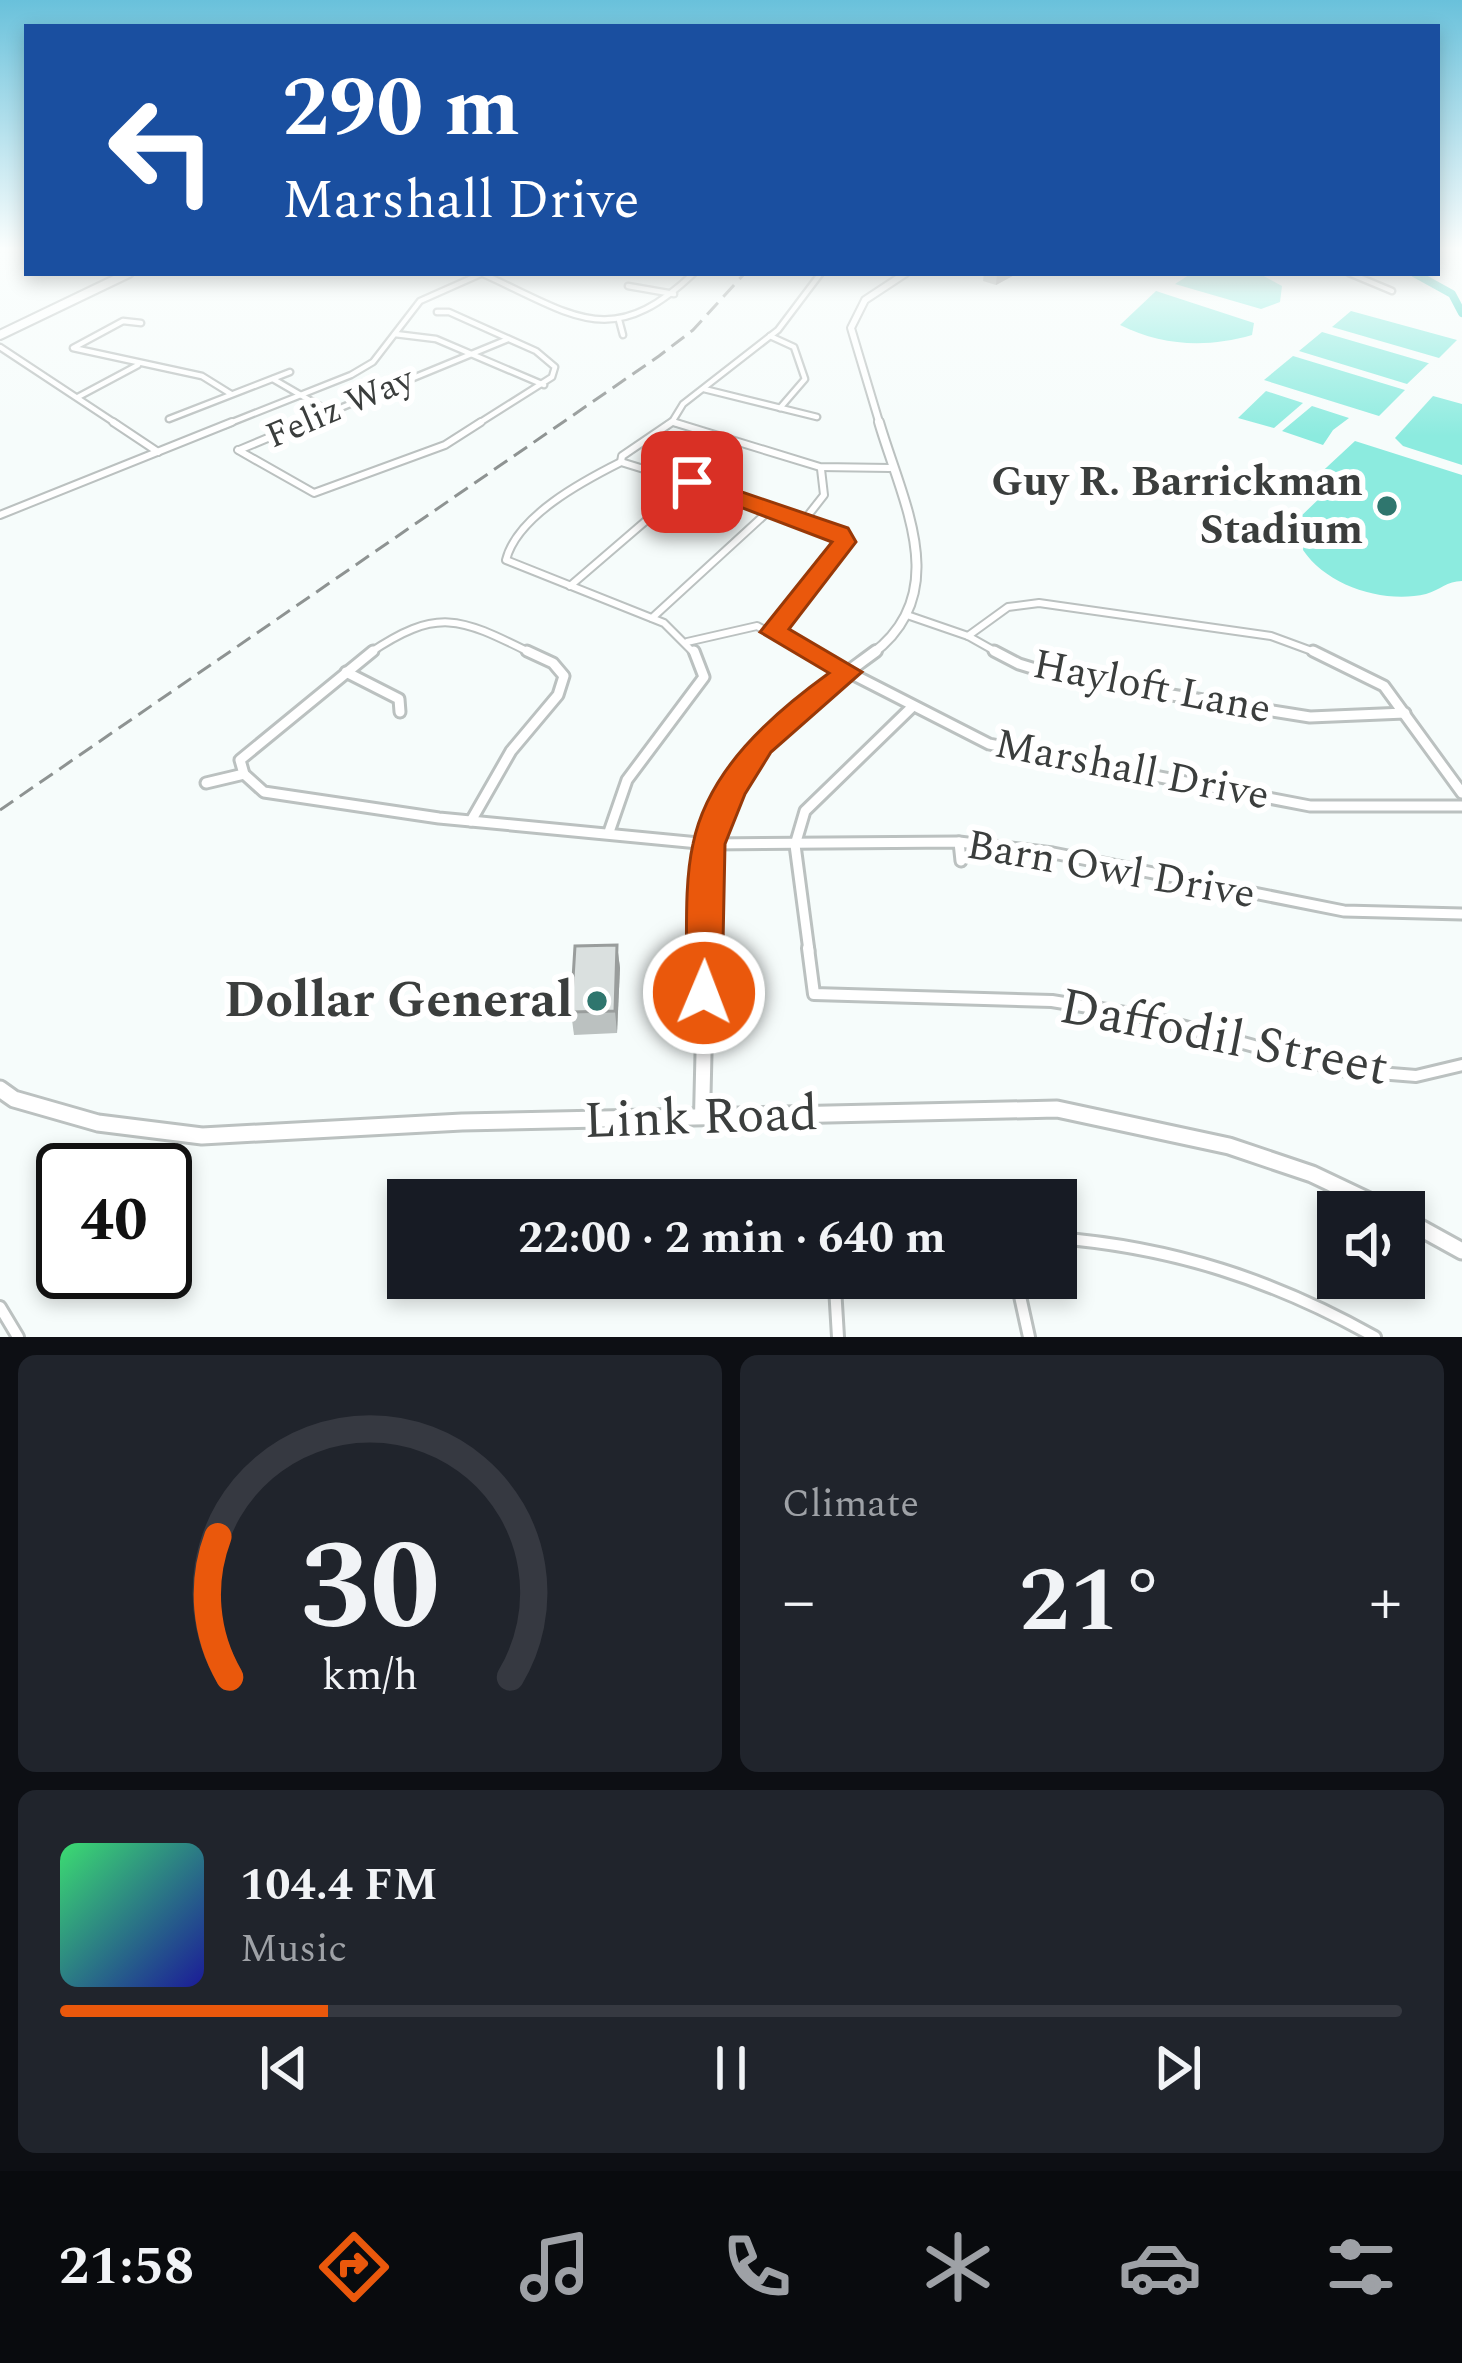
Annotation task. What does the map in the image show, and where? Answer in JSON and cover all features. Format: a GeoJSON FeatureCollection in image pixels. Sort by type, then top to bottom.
{"type":"FeatureCollection","features":[{"type":"Feature","properties":{"kind":"main road"},"geometry":{"type":"LineString","coordinates":[[0,334],[48,311]]}},
{"type":"Feature","properties":{"kind":"main road","name":"Link Road"},"geometry":{"type":"LineString","coordinates":[[0,1089],[14,1099],[98,1123],[202,1136],[1057,1109],[1154,1125],[1253,1152],[1353,1191]]}},
{"type":"Feature","properties":{"kind":"main road"},"geometry":{"type":"LineString","coordinates":[[1425,1231],[1462,1251]]}},
{"type":"Feature","properties":{"kind":"street"},"geometry":{"type":"LineString","coordinates":[[0,514],[302,395],[373,362],[413,311]]}},
{"type":"Feature","properties":{"kind":"street"},"geometry":{"type":"LineString","coordinates":[[561,311],[619,320],[653,311]]}},
{"type":"Feature","properties":{"kind":"street"},"geometry":{"type":"LineString","coordinates":[[672,422],[682,404],[769,335],[789,311]]}},
{"type":"Feature","properties":{"kind":"street"},"geometry":{"type":"LineString","coordinates":[[702,1117],[709,844],[730,792],[761,745],[796,710],[885,644],[907,615],[919,585],[918,554],[850,328],[859,311]]}},
{"type":"Feature","properties":{"kind":"street"},"geometry":{"type":"LineString","coordinates":[[395,334],[436,339],[545,386],[555,367],[549,358],[449,312],[436,312]]}},
{"type":"Feature","properties":{"kind":"street"},"geometry":{"type":"LineString","coordinates":[[619,320],[623,335]]}},
{"type":"Feature","properties":{"kind":"street"},"geometry":{"type":"LineString","coordinates":[[141,323],[122,321],[73,348],[202,376],[231,394]]}},
{"type":"Feature","properties":{"kind":"street"},"geometry":{"type":"LineString","coordinates":[[769,335],[794,347],[805,379],[779,409]]}},
{"type":"Feature","properties":{"kind":"street","name":"Feliz Way"},"geometry":{"type":"LineString","coordinates":[[508,338],[238,451],[314,493],[445,446],[545,386]]}},
{"type":"Feature","properties":{"kind":"street"},"geometry":{"type":"LineString","coordinates":[[0,347],[158,452]]}},
{"type":"Feature","properties":{"kind":"street"},"geometry":{"type":"LineString","coordinates":[[76,398],[140,364]]}},
{"type":"Feature","properties":{"kind":"street"},"geometry":{"type":"LineString","coordinates":[[169,419],[290,372]]}},
{"type":"Feature","properties":{"kind":"street"},"geometry":{"type":"LineString","coordinates":[[272,379],[330,412]]}},
{"type":"Feature","properties":{"kind":"street"},"geometry":{"type":"LineString","coordinates":[[702,388],[817,417]]}},
{"type":"Feature","properties":{"kind":"street"},"geometry":{"type":"LineString","coordinates":[[621,462],[622,456],[672,422],[820,467],[890,468]]}},
{"type":"Feature","properties":{"kind":"street"},"geometry":{"type":"LineString","coordinates":[[610,832],[626,780],[704,677],[682,633],[516,565],[506,560],[505,550],[598,472],[621,462],[832,527],[844,542],[773,632],[757,626],[687,642]]}},
{"type":"Feature","properties":{"kind":"street"},"geometry":{"type":"LineString","coordinates":[[806,518],[824,495],[825,476],[820,467]]}},
{"type":"Feature","properties":{"kind":"street"},"geometry":{"type":"LineString","coordinates":[[570,586],[692,482]]}},
{"type":"Feature","properties":{"kind":"street"},"geometry":{"type":"LineString","coordinates":[[652,618],[773,507]]}},
{"type":"Feature","properties":{"kind":"street"},"geometry":{"type":"LineString","coordinates":[[968,636],[1008,607],[1039,603],[1271,636],[1317,652],[1384,686],[1462,793]]}},
{"type":"Feature","properties":{"kind":"street","name":"Hayloft Lane"},"geometry":{"type":"LineString","coordinates":[[907,615],[968,636],[1019,664],[1065,678],[1310,717],[1406,713]]}},
{"type":"Feature","properties":{"kind":"street"},"geometry":{"type":"LineString","coordinates":[[206,783],[244,774],[240,760],[261,737],[426,616],[485,633],[553,663],[564,676],[557,695],[511,751],[471,820]]}},
{"type":"Feature","properties":{"kind":"street","name":"Marshall Drive"},"geometry":{"type":"LineString","coordinates":[[773,632],[988,745],[1310,806],[1462,806]]}},
{"type":"Feature","properties":{"kind":"street"},"geometry":{"type":"LineString","coordinates":[[346,672],[399,699],[400,712]]}},
{"type":"Feature","properties":{"kind":"street"},"geometry":{"type":"LineString","coordinates":[[795,845],[805,812],[910,708]]}},
{"type":"Feature","properties":{"kind":"street","name":"Barn Owl Drive"},"geometry":{"type":"LineString","coordinates":[[244,774],[264,792],[471,820],[709,844],[959,842],[1053,853],[1344,911],[1462,914]]}},
{"type":"Feature","properties":{"kind":"street"},"geometry":{"type":"LineString","coordinates":[[959,842],[961,861]]}},
{"type":"Feature","properties":{"kind":"street","name":"Daffodil Street"},"geometry":{"type":"LineString","coordinates":[[795,845],[814,994],[1052,1001],[1149,1017],[1341,1070],[1416,1076],[1462,1065]]}},
{"type":"Feature","properties":{"kind":"street"},"geometry":{"type":"LineString","coordinates":[[1077,1240],[1175,1251],[1331,1310],[1376,1337]]}},
{"type":"Feature","properties":{"kind":"street"},"geometry":{"type":"LineString","coordinates":[[836,1299],[838,1337]]}},
{"type":"Feature","properties":{"kind":"street"},"geometry":{"type":"LineString","coordinates":[[1021,1299],[1029,1337]]}},
{"type":"Feature","properties":{"kind":"street"},"geometry":{"type":"LineString","coordinates":[[0,1307],[18,1337]]}},
{"type":"Feature","properties":{"kind":"shaded area"},"geometry":{"type":"Polygon","coordinates":[[[1134,311],[1218,311],[1254,323],[1252,335],[1185,343],[1120,325],[1134,311]]]}},
{"type":"Feature","properties":{"kind":"shaded area"},"geometry":{"type":"Polygon","coordinates":[[[1352,311],[1457,340],[1439,358],[1332,327],[1352,311]]]}},
{"type":"Feature","properties":{"kind":"shaded area"},"geometry":{"type":"Polygon","coordinates":[[[1322,332],[1429,363],[1407,384],[1299,351],[1322,332]]]}},
{"type":"Feature","properties":{"kind":"shaded area"},"geometry":{"type":"Polygon","coordinates":[[[1293,356],[1405,390],[1379,416],[1264,380],[1293,356]]]}},
{"type":"Feature","properties":{"kind":"shaded area"},"geometry":{"type":"Polygon","coordinates":[[[1266,391],[1303,403],[1274,428],[1238,418],[1266,391]]]}},
{"type":"Feature","properties":{"kind":"shaded area"},"geometry":{"type":"Polygon","coordinates":[[[1433,396],[1462,404],[1462,465],[1403,446],[1395,438],[1433,396]]]}},
{"type":"Feature","properties":{"kind":"shaded area"},"geometry":{"type":"Polygon","coordinates":[[[1312,406],[1349,418],[1323,445],[1282,431],[1312,406]]]}},
{"type":"Feature","properties":{"kind":"shaded area","name":"Guy R. Barrickman Stadium"},"geometry":{"type":"Polygon","coordinates":[[[1355,441],[1462,475],[1462,581],[1426,594],[1375,594],[1326,573],[1303,550],[1305,530],[1297,520],[1325,493],[1313,480],[1355,441]]]}},
{"type":"Feature","properties":{"kind":"building"},"geometry":{"type":"Polygon","coordinates":[[[617,945],[615,1011],[571,1012],[575,946],[617,945]]]}},
{"type":"Feature","properties":{"kind":"railway"},"geometry":{"type":"LineString","coordinates":[[0,810],[659,356],[710,311]]}},
{"type":"Feature","properties":{"kind":"place","name":"Guy R. Barrickman Stadium"},"geometry":{"type":"Point","coordinates":[1387,506]}},
{"type":"Feature","properties":{"kind":"place","name":"Dollar General"},"geometry":{"type":"Point","coordinates":[597,1001]}},
{"type":"Feature","properties":{"kind":"route"},"geometry":{"type":"LineString","coordinates":[[692,482],[840,533],[844,542],[830,565],[773,632],[848,672],[796,710],[761,745],[730,792],[709,844],[704,993]]}}]}
